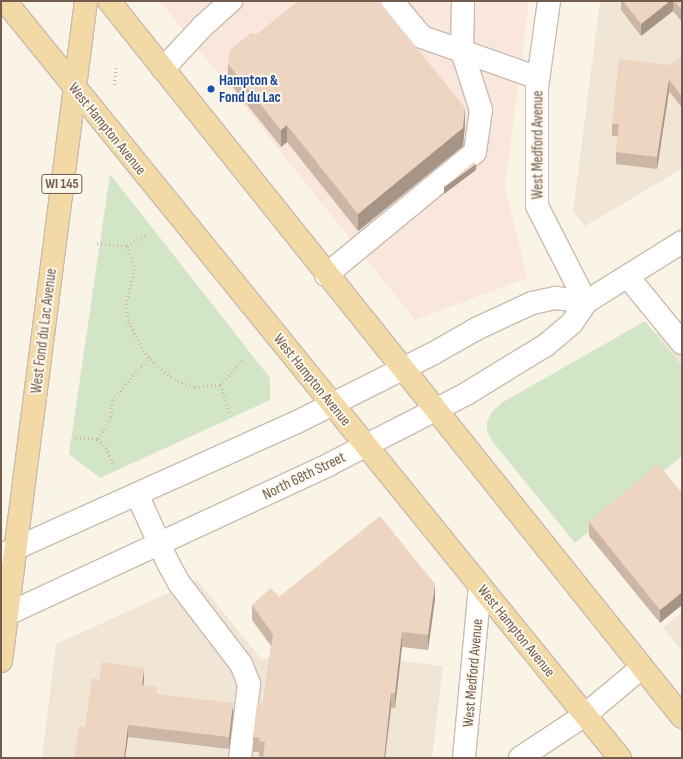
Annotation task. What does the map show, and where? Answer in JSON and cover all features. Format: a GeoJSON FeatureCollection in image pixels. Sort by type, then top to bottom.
{"type":"FeatureCollection","features":[{"type":"Feature","properties":{"kind":"main road"},"geometry":{"type":"LineString","coordinates":[[1,22],[4,1]]}},
{"type":"Feature","properties":{"kind":"main road","name":"West Hampton Avenue"},"geometry":{"type":"LineString","coordinates":[[4,1],[480,588],[620,758]]}},
{"type":"Feature","properties":{"kind":"main road","name":"West Fond du Lac Avenue"},"geometry":{"type":"LineString","coordinates":[[1,661],[3,616],[9,552],[75,89],[86,1]]}},
{"type":"Feature","properties":{"kind":"main road"},"geometry":{"type":"LineString","coordinates":[[109,1],[401,370],[682,717]]}},
{"type":"Feature","properties":{"kind":"street"},"geometry":{"type":"LineString","coordinates":[[163,69],[203,26],[230,1]]}},
{"type":"Feature","properties":{"kind":"street"},"geometry":{"type":"LineString","coordinates":[[392,1],[422,37],[538,78]]}},
{"type":"Feature","properties":{"kind":"street"},"geometry":{"type":"LineString","coordinates":[[326,275],[475,152],[481,110],[462,51],[463,1]]}},
{"type":"Feature","properties":{"kind":"street","name":"West Medford Avenue"},"geometry":{"type":"LineString","coordinates":[[549,1],[538,78],[537,206],[586,302]]}},
{"type":"Feature","properties":{"kind":"street","name":"North 68th Street"},"geometry":{"type":"LineString","coordinates":[[3,616],[160,544],[365,446],[434,410],[546,345],[572,323],[586,302],[682,242]]}},
{"type":"Feature","properties":{"kind":"street"},"geometry":{"type":"LineString","coordinates":[[628,277],[682,343]]}},
{"type":"Feature","properties":{"kind":"street"},"geometry":{"type":"LineString","coordinates":[[9,552],[332,404],[401,370],[476,329],[532,303],[556,298],[586,302]]}},
{"type":"Feature","properties":{"kind":"street"},"geometry":{"type":"LineString","coordinates":[[137,494],[179,583],[241,664],[249,684],[240,758]]}},
{"type":"Feature","properties":{"kind":"street","name":"West Medford Avenue"},"geometry":{"type":"LineString","coordinates":[[464,758],[480,588]]}},
{"type":"Feature","properties":{"kind":"street"},"geometry":{"type":"LineString","coordinates":[[520,758],[585,715],[641,668]]}},
{"type":"Feature","properties":{"kind":"path"},"geometry":{"type":"LineString","coordinates":[[114,85],[116,68]]}},
{"type":"Feature","properties":{"kind":"path"},"geometry":{"type":"LineString","coordinates":[[97,243],[127,246],[145,235]]}},
{"type":"Feature","properties":{"kind":"path"},"geometry":{"type":"LineString","coordinates":[[127,246],[135,269],[126,304],[129,322],[149,357],[158,367],[178,381],[195,387],[220,385],[244,358]]}},
{"type":"Feature","properties":{"kind":"path"},"geometry":{"type":"LineString","coordinates":[[98,439],[111,417],[112,400],[149,357]]}},
{"type":"Feature","properties":{"kind":"path"},"geometry":{"type":"LineString","coordinates":[[220,385],[230,412]]}},
{"type":"Feature","properties":{"kind":"path"},"geometry":{"type":"LineString","coordinates":[[76,437],[98,439],[106,448],[113,462]]}},
{"type":"Feature","properties":{"kind":"shaded area"},"geometry":{"type":"Polygon","coordinates":[[[160,1],[529,1],[505,187],[527,278],[415,320],[160,1]]]}},
{"type":"Feature","properties":{"kind":"shaded area"},"geometry":{"type":"Polygon","coordinates":[[[600,1],[682,1],[682,169],[585,226],[573,212],[600,1]]]}},
{"type":"Feature","properties":{"kind":"shaded area"},"geometry":{"type":"Polygon","coordinates":[[[682,318],[682,366],[655,334],[682,318]]]}},
{"type":"Feature","properties":{"kind":"shaded area"},"geometry":{"type":"Polygon","coordinates":[[[197,580],[262,660],[289,648],[443,666],[432,758],[42,758],[56,644],[197,580]]]}},
{"type":"Feature","properties":{"kind":"shaded area"},"geometry":{"type":"Polygon","coordinates":[[[682,612],[682,651],[663,628],[682,612]]]}},
{"type":"Feature","properties":{"kind":"green space"},"geometry":{"type":"Polygon","coordinates":[[[110,174],[270,378],[270,400],[100,478],[69,454],[110,174]]]}},
{"type":"Feature","properties":{"kind":"green space"},"geometry":{"type":"Polygon","coordinates":[[[645,321],[682,366],[682,456],[575,543],[492,441],[487,431],[487,422],[492,412],[503,402],[645,321]]]}},
{"type":"Feature","properties":{"kind":"building"},"geometry":{"type":"Polygon","coordinates":[[[298,1],[379,1],[465,108],[463,128],[358,214],[287,125],[281,130],[228,64],[230,50],[251,33],[257,34],[298,1]]]}},
{"type":"Feature","properties":{"kind":"building"},"geometry":{"type":"Polygon","coordinates":[[[623,1],[670,1],[641,24],[623,1]]]}},
{"type":"Feature","properties":{"kind":"building"},"geometry":{"type":"Polygon","coordinates":[[[674,1],[682,1],[682,10],[674,1]]]}},
{"type":"Feature","properties":{"kind":"building"},"geometry":{"type":"Polygon","coordinates":[[[682,57],[682,97],[669,79],[657,157],[616,152],[619,124],[612,124],[619,59],[671,65],[682,57]]]}},
{"type":"Feature","properties":{"kind":"building"},"geometry":{"type":"Polygon","coordinates":[[[474,162],[476,164],[444,187],[474,162]]]}},
{"type":"Feature","properties":{"kind":"building"},"geometry":{"type":"Polygon","coordinates":[[[658,464],[682,493],[682,592],[660,610],[589,522],[658,464]]]}},
{"type":"Feature","properties":{"kind":"building"},"geometry":{"type":"Polygon","coordinates":[[[380,516],[435,584],[428,635],[402,632],[395,693],[391,693],[384,758],[263,758],[265,742],[259,741],[260,738],[253,737],[257,703],[263,704],[273,634],[252,605],[271,588],[279,597],[380,516]]]}},
{"type":"Feature","properties":{"kind":"building"},"geometry":{"type":"Polygon","coordinates":[[[102,662],[144,668],[142,685],[157,687],[156,694],[233,703],[229,737],[128,725],[124,758],[74,758],[79,726],[85,727],[92,678],[99,680],[102,662]]]}},
{"type":"Feature","properties":{"kind":"place","name":"Hampton & Fond du Lac"},"geometry":{"type":"Point","coordinates":[211,89]}}]}
